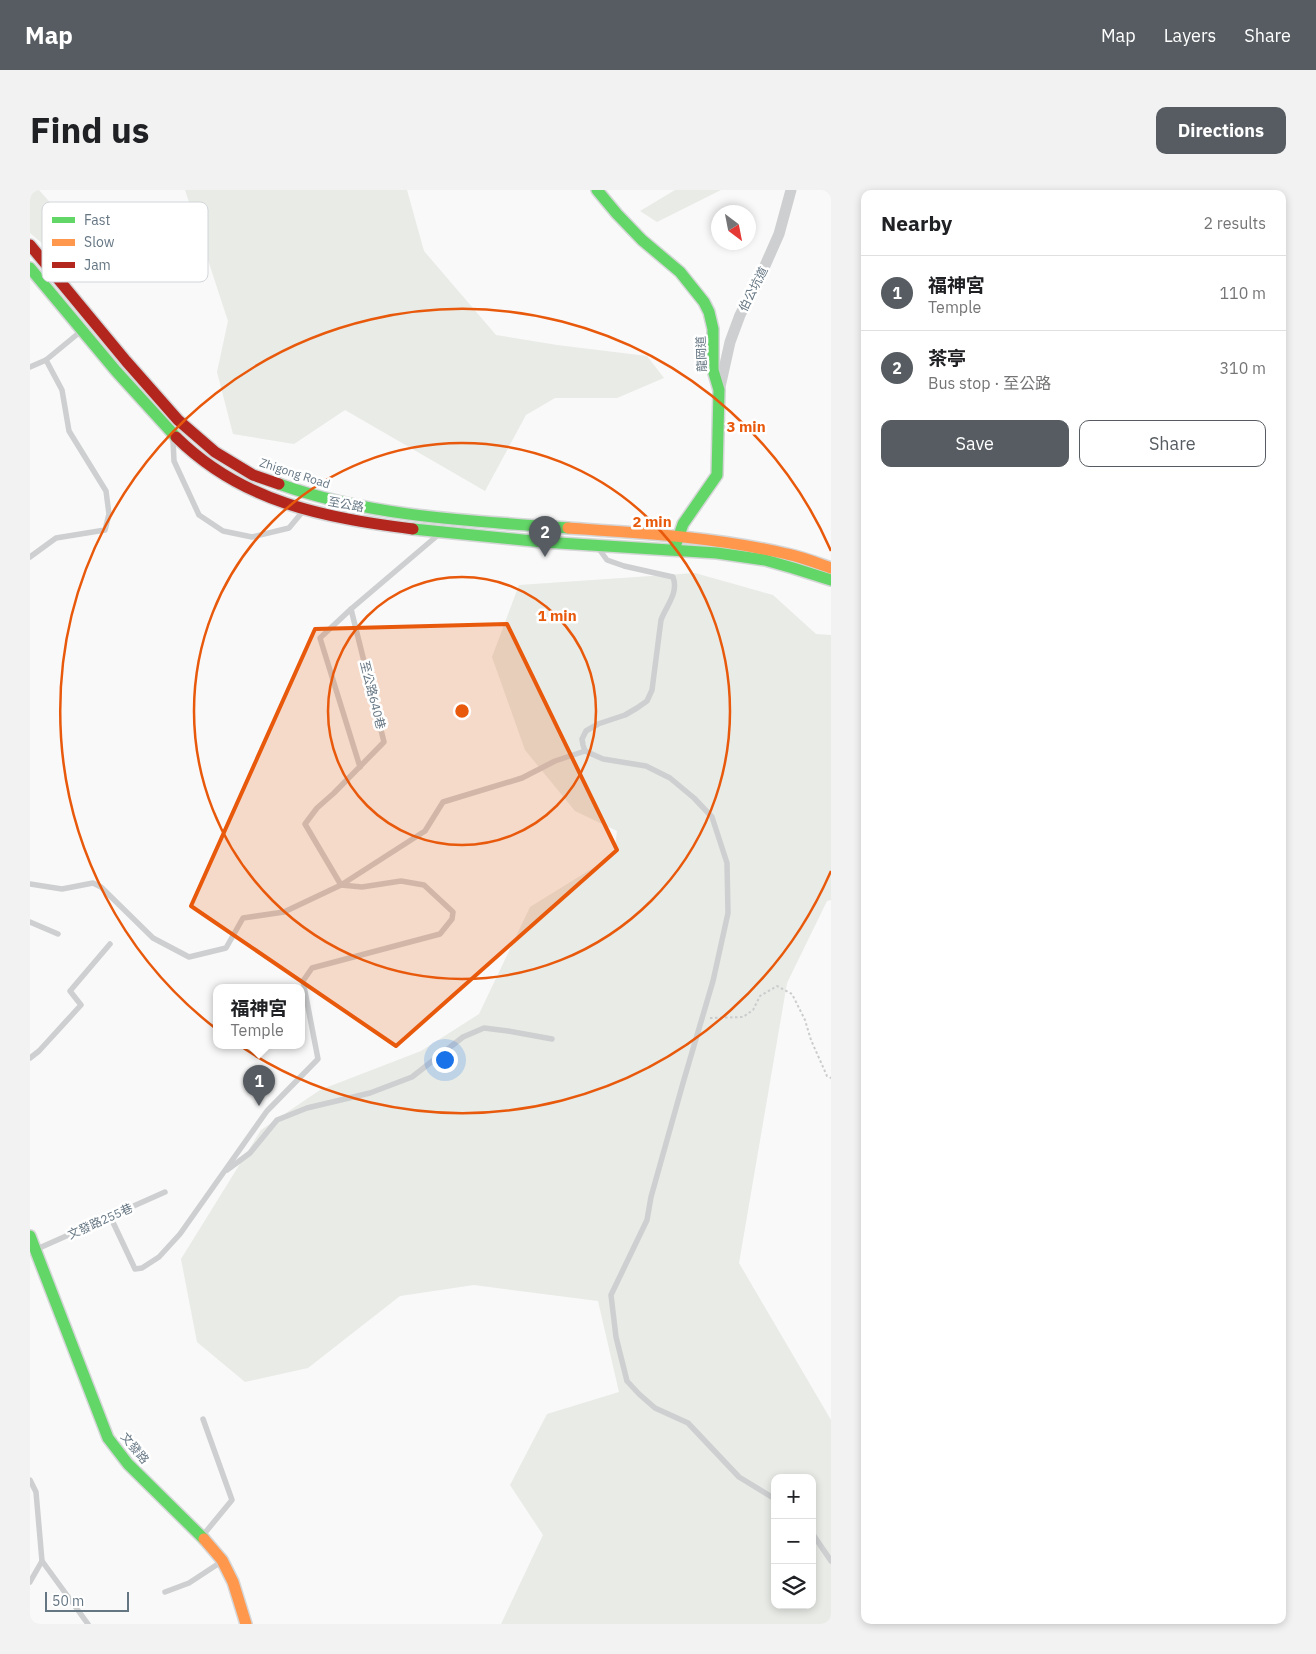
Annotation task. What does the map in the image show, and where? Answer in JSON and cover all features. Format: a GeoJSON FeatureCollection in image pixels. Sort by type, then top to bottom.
{"type":"FeatureCollection","features":[{"type":"Feature","properties":{"kind":"street","name":"龍岡道"},"geometry":{"type":"LineString","coordinates":[[597,190],[642,240],[680,272],[704,302],[714,329],[713,370],[719,390],[717,476],[683,524],[674,549]]}},
{"type":"Feature","properties":{"kind":"street","name":"伯公坑道"},"geometry":{"type":"LineString","coordinates":[[719,390],[725,360],[736,324],[779,234],[791,190]]}},
{"type":"Feature","properties":{"kind":"street","name":"Zhigong Road"},"geometry":{"type":"LineString","coordinates":[[30,245],[42,260]]}},
{"type":"Feature","properties":{"kind":"street"},"geometry":{"type":"LineString","coordinates":[[30,268],[82,331],[92,321]]}},
{"type":"Feature","properties":{"kind":"street","name":"Zhigong Road"},"geometry":{"type":"LineString","coordinates":[[60,282],[178,420],[215,452],[253,476],[309,495],[379,510],[441,520],[678,536],[738,544],[789,554],[831,568]]}},
{"type":"Feature","properties":{"kind":"street","name":"至公路"},"geometry":{"type":"LineString","coordinates":[[82,331],[173,435],[192,453],[212,468],[249,490],[304,510],[439,533],[597,546],[674,549],[736,556],[786,565],[831,580]]}},
{"type":"Feature","properties":{"kind":"street"},"geometry":{"type":"LineString","coordinates":[[304,510],[309,495]]}},
{"type":"Feature","properties":{"kind":"street"},"geometry":{"type":"LineString","coordinates":[[439,533],[441,520]]}},
{"type":"Feature","properties":{"kind":"street","name":"文發路"},"geometry":{"type":"LineString","coordinates":[[30,1236],[32,1251],[108,1438],[128,1464],[202,1536],[222,1560],[233,1582],[246,1624]]}},
{"type":"Feature","properties":{"kind":"lane"},"geometry":{"type":"LineString","coordinates":[[30,367],[46,360],[82,331]]}},
{"type":"Feature","properties":{"kind":"lane"},"geometry":{"type":"LineString","coordinates":[[30,557],[56,538],[106,530],[109,514],[106,491],[69,431],[62,390],[46,360]]}},
{"type":"Feature","properties":{"kind":"lane"},"geometry":{"type":"LineString","coordinates":[[173,435],[174,461],[199,516],[223,531],[252,537],[289,528],[304,510]]}},
{"type":"Feature","properties":{"kind":"lane"},"geometry":{"type":"LineString","coordinates":[[599,530],[597,546],[607,560],[624,566],[673,577],[676,584],[674,593],[664,610],[661,620],[652,690],[646,701],[625,716],[598,724],[586,731],[582,739],[582,745],[585,751],[604,759],[646,766],[670,778],[712,817],[727,862],[728,913],[713,981],[660,1164],[647,1220],[611,1294],[616,1337],[627,1381],[639,1394],[655,1408],[688,1423],[739,1477],[771,1497]]}},
{"type":"Feature","properties":{"kind":"lane"},"geometry":{"type":"LineString","coordinates":[[360,767],[320,638],[439,533]]}},
{"type":"Feature","properties":{"kind":"lane","name":"至公路640巷"},"geometry":{"type":"LineString","coordinates":[[341,885],[305,824],[317,808],[384,742],[351,609]]}},
{"type":"Feature","properties":{"kind":"lane"},"geometry":{"type":"LineString","coordinates":[[30,884],[62,889],[93,882],[101,886],[153,938],[189,957],[226,948],[243,918],[284,912],[341,885],[425,831],[443,802],[522,778],[555,761],[585,751]]}},
{"type":"Feature","properties":{"kind":"lane"},"geometry":{"type":"LineString","coordinates":[[304,984],[303,981],[312,968],[440,934],[452,920],[453,912],[424,885],[402,881],[362,887],[341,885]]}},
{"type":"Feature","properties":{"kind":"lane"},"geometry":{"type":"LineString","coordinates":[[30,922],[58,934]]}},
{"type":"Feature","properties":{"kind":"lane"},"geometry":{"type":"LineString","coordinates":[[30,1058],[39,1051],[81,1005],[70,991],[110,944]]}},
{"type":"Feature","properties":{"kind":"lane"},"geometry":{"type":"LineString","coordinates":[[110,1216],[135,1269],[142,1268],[159,1257],[180,1234],[267,1111],[318,1059],[305,991]]}},
{"type":"Feature","properties":{"kind":"lane"},"geometry":{"type":"LineString","coordinates":[[224,1172],[250,1153],[277,1120],[307,1108],[370,1092],[412,1077],[463,1036],[484,1028],[552,1038]]}},
{"type":"Feature","properties":{"kind":"lane","name":"文發路255巷"},"geometry":{"type":"LineString","coordinates":[[32,1251],[165,1192]]}},
{"type":"Feature","properties":{"kind":"lane"},"geometry":{"type":"LineString","coordinates":[[202,1536],[232,1500],[203,1419]]}},
{"type":"Feature","properties":{"kind":"lane"},"geometry":{"type":"LineString","coordinates":[[30,1480],[36,1492],[42,1561],[88,1624]]}},
{"type":"Feature","properties":{"kind":"lane"},"geometry":{"type":"LineString","coordinates":[[816,1539],[831,1562]]}},
{"type":"Feature","properties":{"kind":"lane"},"geometry":{"type":"LineString","coordinates":[[165,1592],[189,1583],[222,1560]]}},
{"type":"Feature","properties":{"kind":"lane"},"geometry":{"type":"LineString","coordinates":[[30,1582],[42,1561]]}},
{"type":"Feature","properties":{"kind":"path"},"geometry":{"type":"LineString","coordinates":[[702,1016],[716,1019],[744,1018],[754,1010],[760,996],[777,986],[792,994],[805,1020],[811,1040],[827,1076],[831,1078]]}},
{"type":"Feature","properties":{"kind":"highlighted area"},"geometry":{"type":"Polygon","coordinates":[[[507,624],[617,850],[396,1046],[191,906],[315,629],[507,624]]]}},
{"type":"Feature","properties":{"kind":"shaded area"},"geometry":{"type":"Polygon","coordinates":[[[30,190],[39,190],[50,202],[42,202],[42,243],[30,233],[30,190]]]}},
{"type":"Feature","properties":{"kind":"shaded area"},"geometry":{"type":"Polygon","coordinates":[[[185,190],[407,190],[424,251],[496,335],[557,345],[647,356],[664,378],[617,398],[555,398],[526,415],[485,491],[345,410],[294,444],[233,434],[217,372],[228,321],[208,260],[208,202],[189,202],[185,190]]]}},
{"type":"Feature","properties":{"kind":"shaded area"},"geometry":{"type":"Polygon","coordinates":[[[675,190],[721,190],[657,222],[640,211],[675,190]]]}},
{"type":"Feature","properties":{"kind":"shaded area"},"geometry":{"type":"Polygon","coordinates":[[[695,573],[773,595],[816,634],[831,635],[831,900],[827,901],[787,983],[739,1263],[831,1420],[831,1624],[501,1624],[543,1535],[510,1485],[547,1414],[619,1392],[598,1301],[474,1285],[400,1296],[308,1368],[245,1382],[197,1342],[181,1259],[261,1130],[320,1090],[421,1051],[479,1014],[530,907],[614,855],[617,831],[575,811],[525,750],[492,657],[519,585],[695,573]]]}},
{"type":"Feature","properties":{"kind":"traffic: fast"},"geometry":{"type":"LineString","coordinates":[[597,190],[642,240],[680,272],[704,302],[709,312],[713,329],[713,370],[719,390],[717,475],[683,524],[675,547]]}},
{"type":"Feature","properties":{"kind":"traffic: fast"},"geometry":{"type":"LineString","coordinates":[[30,268],[116,371],[176,437]]}},
{"type":"Feature","properties":{"kind":"traffic: fast"},"geometry":{"type":"LineString","coordinates":[[279,484],[349,504],[385,511],[458,520],[568,528]]}},
{"type":"Feature","properties":{"kind":"traffic: fast"},"geometry":{"type":"LineString","coordinates":[[413,529],[543,542],[717,553],[765,560],[831,580]]}},
{"type":"Feature","properties":{"kind":"traffic: fast"},"geometry":{"type":"LineString","coordinates":[[30,1236],[108,1438],[128,1464],[204,1539]]}},
{"type":"Feature","properties":{"kind":"traffic: slow"},"geometry":{"type":"LineString","coordinates":[[568,528],[678,536],[733,543],[793,555],[831,568]]}},
{"type":"Feature","properties":{"kind":"traffic: slow"},"geometry":{"type":"LineString","coordinates":[[204,1539],[222,1560],[233,1582],[246,1624]]}},
{"type":"Feature","properties":{"kind":"traffic: jam"},"geometry":{"type":"LineString","coordinates":[[30,245],[42,260]]}},
{"type":"Feature","properties":{"kind":"traffic: jam"},"geometry":{"type":"LineString","coordinates":[[61,282],[178,420],[215,452],[253,475],[279,484]]}},
{"type":"Feature","properties":{"kind":"traffic: jam"},"geometry":{"type":"LineString","coordinates":[[176,437],[229,478],[257,492],[316,512],[347,519],[413,529]]}},
{"type":"Feature","properties":{"kind":"place","name":"茶亭"},"geometry":{"type":"Point","coordinates":[545,557]}},
{"type":"Feature","properties":{"kind":"place","name":"福神宮"},"geometry":{"type":"Point","coordinates":[259,1106]}}]}
